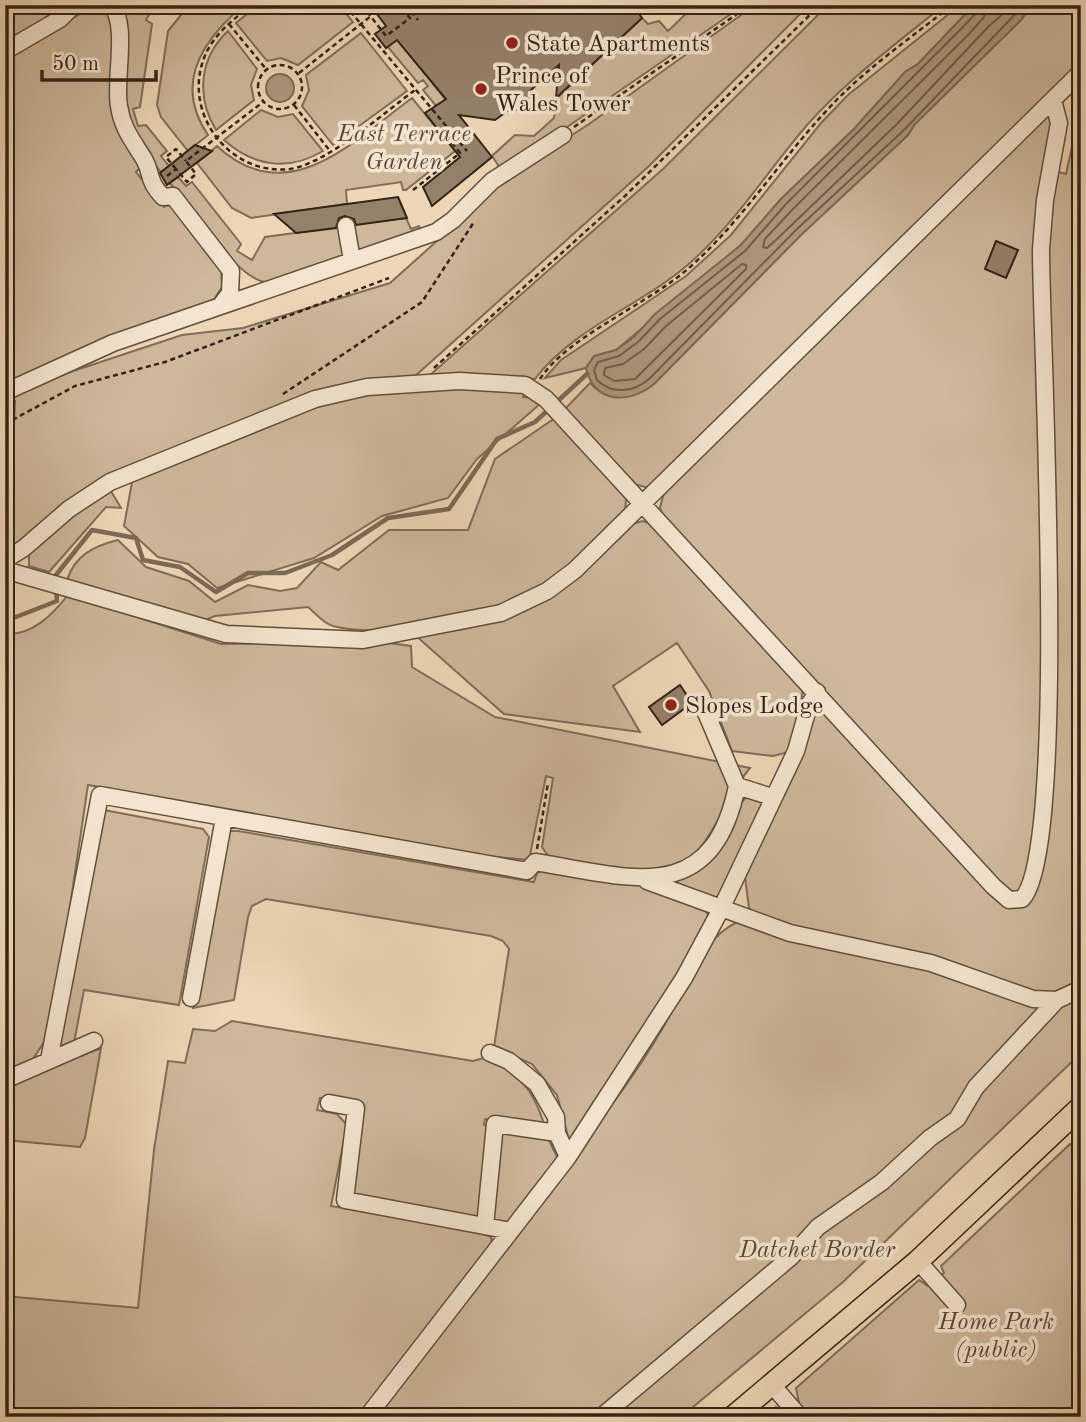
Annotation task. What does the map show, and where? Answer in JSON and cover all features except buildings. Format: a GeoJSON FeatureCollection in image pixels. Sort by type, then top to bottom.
{"type":"FeatureCollection","features":[{"type":"Feature","properties":{"kind":"main road"},"geometry":{"type":"LineString","coordinates":[[733,1417],[918,1261],[1077,1119]]}},
{"type":"Feature","properties":{"kind":"lane"},"geometry":{"type":"LineString","coordinates":[[5,51],[60,19],[74,5]]}},
{"type":"Feature","properties":{"kind":"lane"},"geometry":{"type":"LineString","coordinates":[[111,5],[119,23],[117,87],[125,131],[145,161],[148,178],[163,197],[173,195],[231,271],[252,289],[262,291]]}},
{"type":"Feature","properties":{"kind":"lane"},"geometry":{"type":"LineString","coordinates":[[5,570],[226,634],[363,640],[485,618],[517,607],[561,582],[643,505],[1081,72]]}},
{"type":"Feature","properties":{"kind":"lane"},"geometry":{"type":"LineString","coordinates":[[5,560],[90,494],[132,471],[314,399],[367,387],[494,381],[540,394],[993,886],[1009,900],[1015,901],[1025,895],[1031,881],[1043,803],[1048,705],[1048,552],[1041,260],[1045,200],[1059,123],[1053,100]]}},
{"type":"Feature","properties":{"kind":"lane"},"geometry":{"type":"LineString","coordinates":[[5,392],[113,343],[436,232],[492,181],[563,135]]}},
{"type":"Feature","properties":{"kind":"lane"},"geometry":{"type":"LineString","coordinates":[[346,226],[352,260]]}},
{"type":"Feature","properties":{"kind":"lane"},"geometry":{"type":"LineString","coordinates":[[221,306],[230,293],[231,271]]}},
{"type":"Feature","properties":{"kind":"lane"},"geometry":{"type":"LineString","coordinates":[[367,1417],[568,1157],[684,978],[721,909],[796,751],[809,705],[817,692]]}},
{"type":"Feature","properties":{"kind":"lane"},"geometry":{"type":"LineString","coordinates":[[645,880],[669,876],[700,863],[730,821],[737,786],[704,708]]}},
{"type":"Feature","properties":{"kind":"lane"},"geometry":{"type":"LineString","coordinates":[[737,786],[772,797]]}},
{"type":"Feature","properties":{"kind":"lane"},"geometry":{"type":"LineString","coordinates":[[49,1060],[100,795],[527,871],[535,862],[645,880],[790,933],[931,963],[1033,999],[1056,1000]]}},
{"type":"Feature","properties":{"kind":"lane"},"geometry":{"type":"LineString","coordinates":[[191,998],[224,818]]}},
{"type":"Feature","properties":{"kind":"lane"},"geometry":{"type":"LineString","coordinates":[[601,1417],[791,1256],[818,1227],[882,1182],[930,1138],[957,1119],[976,1087],[1056,1000],[1081,989]]}},
{"type":"Feature","properties":{"kind":"lane"},"geometry":{"type":"LineString","coordinates":[[5,1080],[94,1041]]}},
{"type":"Feature","properties":{"kind":"lane"},"geometry":{"type":"LineString","coordinates":[[490,1053],[509,1061],[537,1084],[556,1117],[557,1133],[568,1157]]}},
{"type":"Feature","properties":{"kind":"lane"},"geometry":{"type":"LineString","coordinates":[[329,1104],[356,1108],[345,1200],[511,1231]]}},
{"type":"Feature","properties":{"kind":"lane"},"geometry":{"type":"LineString","coordinates":[[485,1226],[495,1124],[557,1133]]}},
{"type":"Feature","properties":{"kind":"lane"},"geometry":{"type":"LineString","coordinates":[[918,1261],[957,1305]]}},
{"type":"Feature","properties":{"kind":"lane"},"geometry":{"type":"LineString","coordinates":[[773,1386],[800,1417]]}},
{"type":"Feature","properties":{"kind":"path"},"geometry":{"type":"LineString","coordinates":[[251,5],[229,24],[206,51],[198,81],[200,106],[216,138],[237,157],[262,167],[300,167],[330,151],[415,90]]}},
{"type":"Feature","properties":{"kind":"path"},"geometry":{"type":"LineString","coordinates":[[345,5],[415,90],[452,138],[450,140],[460,153],[413,190]]}},
{"type":"Feature","properties":{"kind":"path"},"geometry":{"type":"LineString","coordinates":[[362,5],[386,36],[410,18],[399,5]]}},
{"type":"Feature","properties":{"kind":"path"},"geometry":{"type":"LineString","coordinates":[[406,5],[418,20]]}},
{"type":"Feature","properties":{"kind":"path"},"geometry":{"type":"LineString","coordinates":[[563,135],[750,5]]}},
{"type":"Feature","properties":{"kind":"path"},"geometry":{"type":"LineString","coordinates":[[420,383],[626,195],[820,5]]}},
{"type":"Feature","properties":{"kind":"path"},"geometry":{"type":"LineString","coordinates":[[540,394],[556,359],[660,291],[710,250],[745,213],[828,108],[952,5]]}},
{"type":"Feature","properties":{"kind":"path"},"geometry":{"type":"LineString","coordinates":[[298,74],[371,16]]}},
{"type":"Feature","properties":{"kind":"path"},"geometry":{"type":"LineString","coordinates":[[229,24],[266,69]]}},
{"type":"Feature","properties":{"kind":"path"},"geometry":{"type":"LineString","coordinates":[[280,65],[298,74],[301,93],[294,105],[274,109],[263,102],[257,84],[266,69],[280,65]]}},
{"type":"Feature","properties":{"kind":"path"},"geometry":{"type":"LineString","coordinates":[[186,161],[263,102]]}},
{"type":"Feature","properties":{"kind":"path"},"geometry":{"type":"LineString","coordinates":[[294,105],[330,151]]}},
{"type":"Feature","properties":{"kind":"path"},"geometry":{"type":"LineString","coordinates":[[452,138],[455,136],[467,151]]}},
{"type":"Feature","properties":{"kind":"path"},"geometry":{"type":"LineString","coordinates":[[176,149],[186,161],[196,174],[187,182],[166,157],[176,149]]}},
{"type":"Feature","properties":{"kind":"path"},"geometry":{"type":"LineString","coordinates":[[283,394],[422,302],[478,216]]}},
{"type":"Feature","properties":{"kind":"path"},"geometry":{"type":"LineString","coordinates":[[5,424],[75,386],[165,362],[389,278]]}},
{"type":"Feature","properties":{"kind":"path"},"geometry":{"type":"LineString","coordinates":[[535,862],[548,783]]}},
{"type":"Feature","properties":{"kind":"green space"},"geometry":{"type":"Polygon","coordinates":[[[5,5],[63,5],[57,14],[5,45],[5,5]]]}},
{"type":"Feature","properties":{"kind":"green space"},"geometry":{"type":"Polygon","coordinates":[[[120,5],[164,5],[161,9],[154,6],[146,20],[152,24],[140,107],[133,109],[138,126],[146,125],[167,151],[161,156],[169,166],[161,172],[138,143],[126,119],[120,5]]]}},
{"type":"Feature","properties":{"kind":"green space"},"geometry":{"type":"Polygon","coordinates":[[[189,5],[244,5],[216,32],[198,64],[193,80],[193,98],[198,116],[208,135],[188,151],[161,117],[157,105],[168,31],[189,5]]]}},
{"type":"Feature","properties":{"kind":"green space","name":"East Terrace Garden"},"geometry":{"type":"Polygon","coordinates":[[[258,5],[339,5],[353,22],[298,65],[281,58],[267,61],[236,23],[258,5]]]}},
{"type":"Feature","properties":{"kind":"green space"},"geometry":{"type":"Polygon","coordinates":[[[695,5],[744,5],[570,125],[500,168],[492,156],[515,135],[534,136],[554,118],[557,98],[642,18],[648,24],[659,21],[668,31],[695,5]]]}},
{"type":"Feature","properties":{"kind":"green space"},"geometry":{"type":"Polygon","coordinates":[[[755,5],[809,5],[649,166],[414,377],[354,385],[122,470],[5,555],[5,430],[14,424],[15,400],[5,424],[5,401],[43,381],[182,335],[243,328],[390,283],[513,173],[589,124],[755,5]]]}},
{"type":"Feature","properties":{"kind":"green space"},"geometry":{"type":"Polygon","coordinates":[[[828,5],[944,5],[873,62],[823,108],[793,141],[723,230],[691,262],[569,345],[535,379],[430,375],[663,169],[828,5]]]}},
{"type":"Feature","properties":{"kind":"green space"},"geometry":{"type":"Polygon","coordinates":[[[960,5],[974,5],[918,64],[905,72],[854,129],[781,199],[741,245],[616,350],[594,356],[586,368],[545,378],[561,360],[686,276],[731,235],[821,123],[848,95],[960,5]]]}},
{"type":"Feature","properties":{"kind":"green space"},"geometry":{"type":"Polygon","coordinates":[[[1032,5],[1081,5],[1081,64],[652,489],[631,483],[564,410],[590,383],[604,393],[621,396],[638,393],[654,384],[802,234],[908,135],[914,125],[1020,21],[1032,5]]]}},
{"type":"Feature","properties":{"kind":"green space"},"geometry":{"type":"Polygon","coordinates":[[[100,6],[113,19],[112,82],[142,166],[136,172],[164,207],[171,202],[221,270],[222,287],[213,301],[5,386],[5,57],[80,14],[100,6]]]}},
{"type":"Feature","properties":{"kind":"green space"},"geometry":{"type":"Polygon","coordinates":[[[228,31],[257,69],[251,85],[254,100],[216,130],[205,104],[204,78],[211,53],[228,31]]]}},
{"type":"Feature","properties":{"kind":"green space","name":"East Terrace Garden"},"geometry":{"type":"Polygon","coordinates":[[[361,33],[407,91],[333,145],[302,106],[309,90],[306,75],[361,33]]]}},
{"type":"Feature","properties":{"kind":"green space","name":"East Terrace Garden"},"geometry":{"type":"Polygon","coordinates":[[[397,39],[479,141],[470,148],[423,90],[428,86],[423,80],[418,83],[387,46],[397,39]]]}},
{"type":"Feature","properties":{"kind":"green space","name":"East Terrace Garden"},"geometry":{"type":"Polygon","coordinates":[[[412,98],[455,151],[406,190],[403,190],[401,182],[346,190],[347,204],[251,218],[232,208],[197,163],[217,146],[243,165],[269,172],[294,171],[319,163],[343,149],[412,98]]]}},
{"type":"Feature","properties":{"kind":"green space","name":"East Terrace Garden"},"geometry":{"type":"Polygon","coordinates":[[[261,110],[278,117],[293,114],[323,151],[297,162],[271,163],[247,156],[224,140],[261,110]]]}},
{"type":"Feature","properties":{"kind":"green space"},"geometry":{"type":"Polygon","coordinates":[[[1047,115],[1055,122],[1040,202],[1044,743],[1027,884],[1018,895],[1009,893],[663,517],[660,507],[664,493],[1047,115]]]}},
{"type":"Feature","properties":{"kind":"green space"},"geometry":{"type":"Polygon","coordinates":[[[1077,124],[1081,125],[1081,980],[1054,992],[1039,994],[764,920],[749,908],[745,877],[817,707],[827,707],[1001,898],[1022,903],[1044,822],[1044,272],[1055,171],[1066,174],[1077,124]]]}},
{"type":"Feature","properties":{"kind":"green space"},"geometry":{"type":"Polygon","coordinates":[[[178,177],[186,186],[192,182],[241,244],[237,251],[252,260],[265,237],[340,227],[346,256],[287,278],[268,282],[256,279],[229,257],[202,225],[170,183],[178,177]]]}},
{"type":"Feature","properties":{"kind":"green space"},"geometry":{"type":"Polygon","coordinates":[[[406,218],[411,229],[419,226],[421,231],[356,253],[352,225],[406,218]]]}},
{"type":"Feature","properties":{"kind":"green space"},"geometry":{"type":"Polygon","coordinates":[[[484,384],[525,391],[523,397],[539,399],[541,403],[477,459],[448,498],[382,516],[314,558],[217,588],[188,564],[158,557],[124,526],[133,477],[319,402],[378,390],[484,384]]]}},
{"type":"Feature","properties":{"kind":"green space"},"geometry":{"type":"Polygon","coordinates":[[[555,418],[626,498],[625,514],[554,582],[496,608],[440,623],[382,630],[356,630],[333,626],[308,607],[215,616],[200,622],[67,580],[75,564],[86,553],[118,540],[146,567],[189,581],[215,602],[248,585],[280,591],[297,588],[321,562],[338,570],[389,530],[468,530],[495,459],[555,418]]]}},
{"type":"Feature","properties":{"kind":"green space"},"geometry":{"type":"Polygon","coordinates":[[[109,488],[121,508],[106,507],[49,572],[29,566],[29,552],[50,530],[109,488]]]}},
{"type":"Feature","properties":{"kind":"green space"},"geometry":{"type":"Polygon","coordinates":[[[643,521],[657,526],[803,687],[798,734],[789,752],[773,756],[732,751],[709,691],[677,643],[613,686],[640,732],[504,714],[415,635],[463,629],[512,615],[631,524],[643,521]]]}},
{"type":"Feature","properties":{"kind":"green space"},"geometry":{"type":"Polygon","coordinates":[[[68,595],[221,644],[382,642],[411,646],[412,667],[495,717],[750,768],[737,785],[705,841],[690,857],[655,871],[634,872],[551,860],[542,847],[553,778],[546,776],[529,860],[487,856],[88,785],[61,967],[44,1042],[31,1062],[5,1073],[5,634],[33,628],[49,616],[68,595]]]}},
{"type":"Feature","properties":{"kind":"green space"},"geometry":{"type":"Polygon","coordinates":[[[746,797],[762,798],[767,807],[722,899],[704,897],[668,883],[686,871],[746,797]]]}},
{"type":"Feature","properties":{"kind":"green space"},"geometry":{"type":"Polygon","coordinates":[[[99,809],[203,829],[209,837],[179,1005],[84,990],[74,1043],[61,1051],[57,1047],[99,809]]]}},
{"type":"Feature","properties":{"kind":"green space"},"geometry":{"type":"Polygon","coordinates":[[[223,831],[238,831],[534,882],[537,873],[548,869],[644,885],[706,911],[711,922],[577,1134],[569,1140],[557,1095],[532,1064],[494,1047],[509,949],[503,941],[491,936],[266,899],[252,906],[248,917],[234,1000],[193,1008],[223,831]]]}},
{"type":"Feature","properties":{"kind":"green space","name":"Datchet Border"},"geometry":{"type":"Polygon","coordinates":[[[739,921],[1064,1002],[1081,1003],[1081,1053],[843,1282],[681,1417],[371,1417],[466,1299],[624,1088],[661,1031],[702,954],[712,941],[739,921]]]}},
{"type":"Feature","properties":{"kind":"green space"},"geometry":{"type":"Polygon","coordinates":[[[232,1021],[473,1061],[487,1057],[509,1071],[524,1085],[536,1102],[545,1127],[485,1119],[484,1125],[491,1128],[481,1213],[471,1220],[351,1196],[361,1105],[320,1098],[317,1110],[337,1114],[347,1125],[331,1206],[476,1231],[491,1237],[492,1246],[428,1332],[358,1417],[5,1417],[5,1296],[138,1308],[154,1150],[168,1061],[185,1063],[193,1029],[215,1031],[232,1021]]]}},
{"type":"Feature","properties":{"kind":"green space"},"geometry":{"type":"Polygon","coordinates":[[[101,1048],[85,1138],[80,1147],[5,1140],[5,1085],[101,1048]]]}},
{"type":"Feature","properties":{"kind":"green space"},"geometry":{"type":"Polygon","coordinates":[[[508,1131],[547,1136],[557,1157],[515,1220],[504,1225],[494,1223],[488,1213],[500,1135],[508,1131]]]}},
{"type":"Feature","properties":{"kind":"green space","name":"Home Park (public)"},"geometry":{"type":"Polygon","coordinates":[[[1070,1144],[1077,1151],[1081,1148],[1081,1417],[763,1417],[776,1407],[785,1414],[799,1403],[796,1388],[919,1280],[928,1286],[944,1273],[941,1266],[1070,1144]]]}},
{"type":"Feature","properties":{"kind":"water"},"geometry":{"type":"Polygon","coordinates":[[[974,5],[1032,5],[1020,21],[914,125],[908,135],[802,234],[654,384],[644,391],[623,397],[604,394],[596,388],[586,368],[594,356],[616,350],[634,337],[655,314],[741,245],[781,199],[854,129],[905,72],[918,64],[974,5]]]}},
{"type":"Feature","properties":{"kind":"water"},"geometry":{"type":"Polygon","coordinates":[[[280,74],[290,78],[294,88],[290,98],[280,102],[270,98],[266,88],[270,78],[280,74]]]}},
{"type":"Feature","properties":{"kind":"waterway"},"geometry":{"type":"LineString","coordinates":[[56,581],[56,575],[92,530],[136,538],[143,560],[180,567],[216,592],[248,573],[285,573],[332,555],[388,518],[449,509],[497,439],[535,422],[587,374]]}},
{"type":"Feature","properties":{"kind":"waterway"},"geometry":{"type":"LineString","coordinates":[[5,618],[16,617],[57,601],[56,590]]}},
{"type":"Feature","properties":{"kind":"place","name":"State Apartments"},"geometry":{"type":"Point","coordinates":[512,43]}},
{"type":"Feature","properties":{"kind":"place","name":"Prince of Wales Tower"},"geometry":{"type":"Point","coordinates":[481,89]}},
{"type":"Feature","properties":{"kind":"place","name":"Slopes Lodge"},"geometry":{"type":"Point","coordinates":[671,705]}}]}
